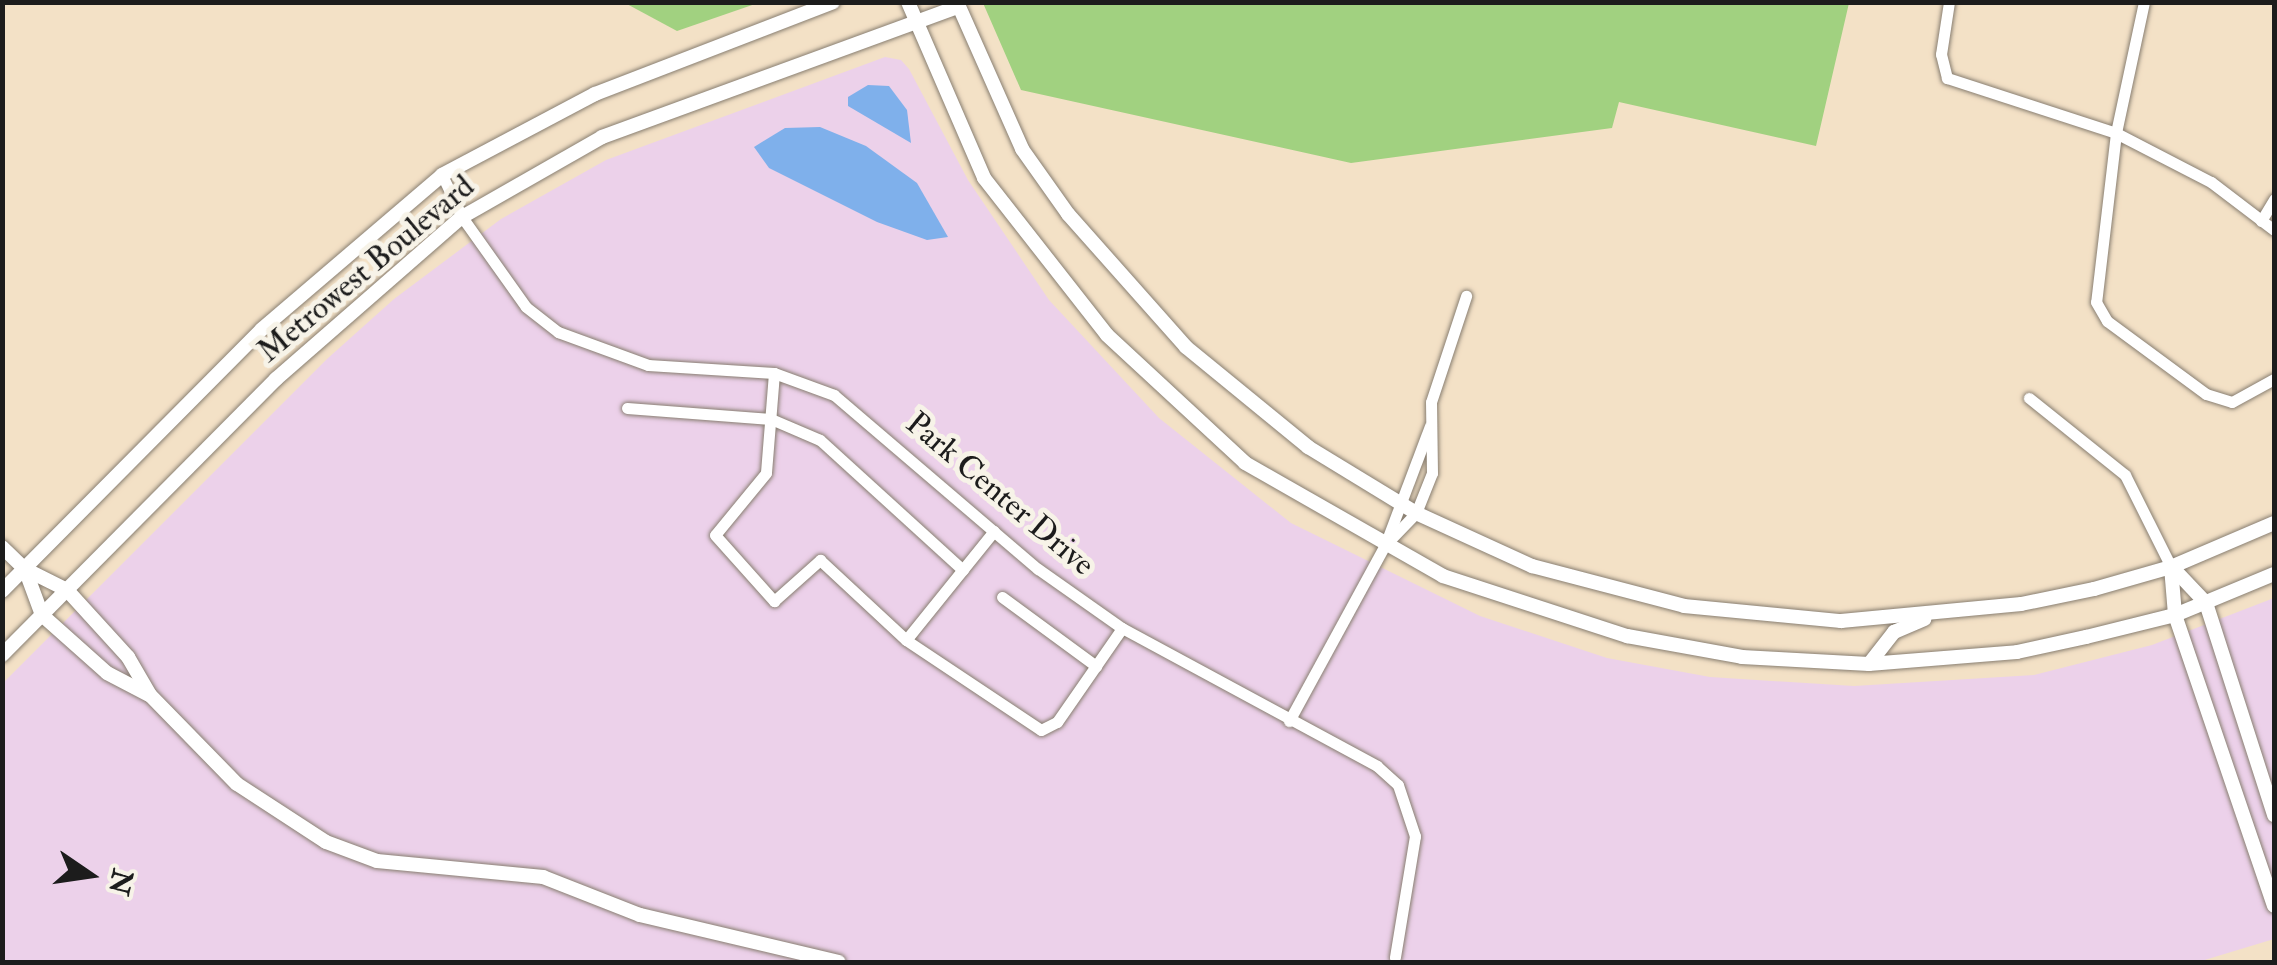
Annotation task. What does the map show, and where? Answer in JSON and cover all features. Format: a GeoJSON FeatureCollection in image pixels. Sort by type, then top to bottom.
{"type":"FeatureCollection","features":[{"type":"Feature","properties":{"kind":"street","name":"Metrowest Boulevard"},"geometry":{"type":"LineString","coordinates":[[2,591],[262,328],[442,175],[595,94],[833,2]]}},
{"type":"Feature","properties":{"kind":"street"},"geometry":{"type":"LineString","coordinates":[[908,2],[984,178],[1107,335],[1245,463],[1385,545],[1506,601],[1627,636],[1742,657],[1868,664],[2017,652],[2175,615],[2274,574]]}},
{"type":"Feature","properties":{"kind":"street"},"geometry":{"type":"LineString","coordinates":[[1949,2],[1941,54],[1947,78],[2116,133],[2211,182],[2274,230]]}},
{"type":"Feature","properties":{"kind":"street"},"geometry":{"type":"LineString","coordinates":[[2144,2],[2116,133],[2093,284],[2107,321],[2206,394],[2232,402],[2274,379]]}},
{"type":"Feature","properties":{"kind":"street","name":"Metrowest Boulevard"},"geometry":{"type":"LineString","coordinates":[[2,655],[276,379],[462,217],[602,137],[958,5]]}},
{"type":"Feature","properties":{"kind":"street"},"geometry":{"type":"LineString","coordinates":[[958,5],[1022,149],[1122,278],[1250,404],[1398,503],[1532,566],[1684,606],[1841,621],[2021,604],[2172,567],[2274,523]]}},
{"type":"Feature","properties":{"kind":"street","name":"Park Center Drive"},"geometry":{"type":"LineString","coordinates":[[442,175],[462,217],[526,306],[558,332],[648,365],[774,373],[834,395],[870,420],[994,532],[1122,628],[1377,766],[1398,785],[1412,811],[1415,836],[1395,957]]}},
{"type":"Feature","properties":{"kind":"street"},"geometry":{"type":"LineString","coordinates":[[2262,221],[2274,199]]}},
{"type":"Feature","properties":{"kind":"street"},"geometry":{"type":"LineString","coordinates":[[1290,720],[1385,545],[1430,426],[1435,378],[1466,296]]}},
{"type":"Feature","properties":{"kind":"street"},"geometry":{"type":"LineString","coordinates":[[774,373],[766,474],[722,520],[718,542],[774,600],[820,560],[906,640],[1041,730],[1057,722],[1122,628]]}},
{"type":"Feature","properties":{"kind":"street"},"geometry":{"type":"LineString","coordinates":[[2029,398],[2125,475],[2172,567],[2206,603],[2274,815]]}},
{"type":"Feature","properties":{"kind":"street"},"geometry":{"type":"LineString","coordinates":[[627,408],[771,419],[843,456],[963,570]]}},
{"type":"Feature","properties":{"kind":"street"},"geometry":{"type":"LineString","coordinates":[[1385,545],[1416,512],[1436,456],[1430,426]]}},
{"type":"Feature","properties":{"kind":"street"},"geometry":{"type":"LineString","coordinates":[[906,640],[994,532]]}},
{"type":"Feature","properties":{"kind":"street"},"geometry":{"type":"LineString","coordinates":[[2,547],[25,568],[67,590],[128,657],[150,695],[237,784],[326,842],[377,861],[542,877],[640,915],[840,962]]}},
{"type":"Feature","properties":{"kind":"street"},"geometry":{"type":"LineString","coordinates":[[2172,567],[2175,615],[2274,906]]}},
{"type":"Feature","properties":{"kind":"street"},"geometry":{"type":"LineString","coordinates":[[25,568],[42,615],[107,673],[150,695]]}},
{"type":"Feature","properties":{"kind":"street"},"geometry":{"type":"LineString","coordinates":[[1002,597],[1096,666]]}},
{"type":"Feature","properties":{"kind":"street"},"geometry":{"type":"LineString","coordinates":[[1868,664],[1894,632],[1934,615]]}},
{"type":"Feature","properties":{"kind":"shaded area"},"geometry":{"type":"Polygon","coordinates":[[[885,57],[901,60],[909,69],[968,180],[1049,300],[1159,418],[1291,523],[1480,616],[1607,658],[1710,677],[1854,686],[2034,675],[2152,645],[2274,598],[2274,939],[2198,962],[3,962],[3,683],[327,359],[394,299],[501,219],[606,160],[885,57]]]}},
{"type":"Feature","properties":{"kind":"green space"},"geometry":{"type":"Polygon","coordinates":[[[625,2],[758,3],[677,31],[625,2]]]}},
{"type":"Feature","properties":{"kind":"green space"},"geometry":{"type":"Polygon","coordinates":[[[983,2],[1849,3],[1816,146],[1619,102],[1612,128],[1351,163],[1021,90],[983,2]]]}},
{"type":"Feature","properties":{"kind":"water"},"geometry":{"type":"Polygon","coordinates":[[[868,85],[889,86],[907,110],[911,143],[848,106],[848,97],[868,85]]]}},
{"type":"Feature","properties":{"kind":"water"},"geometry":{"type":"Polygon","coordinates":[[[820,127],[866,146],[917,183],[948,237],[927,240],[877,222],[769,168],[754,147],[785,128],[820,127]]]}}]}
